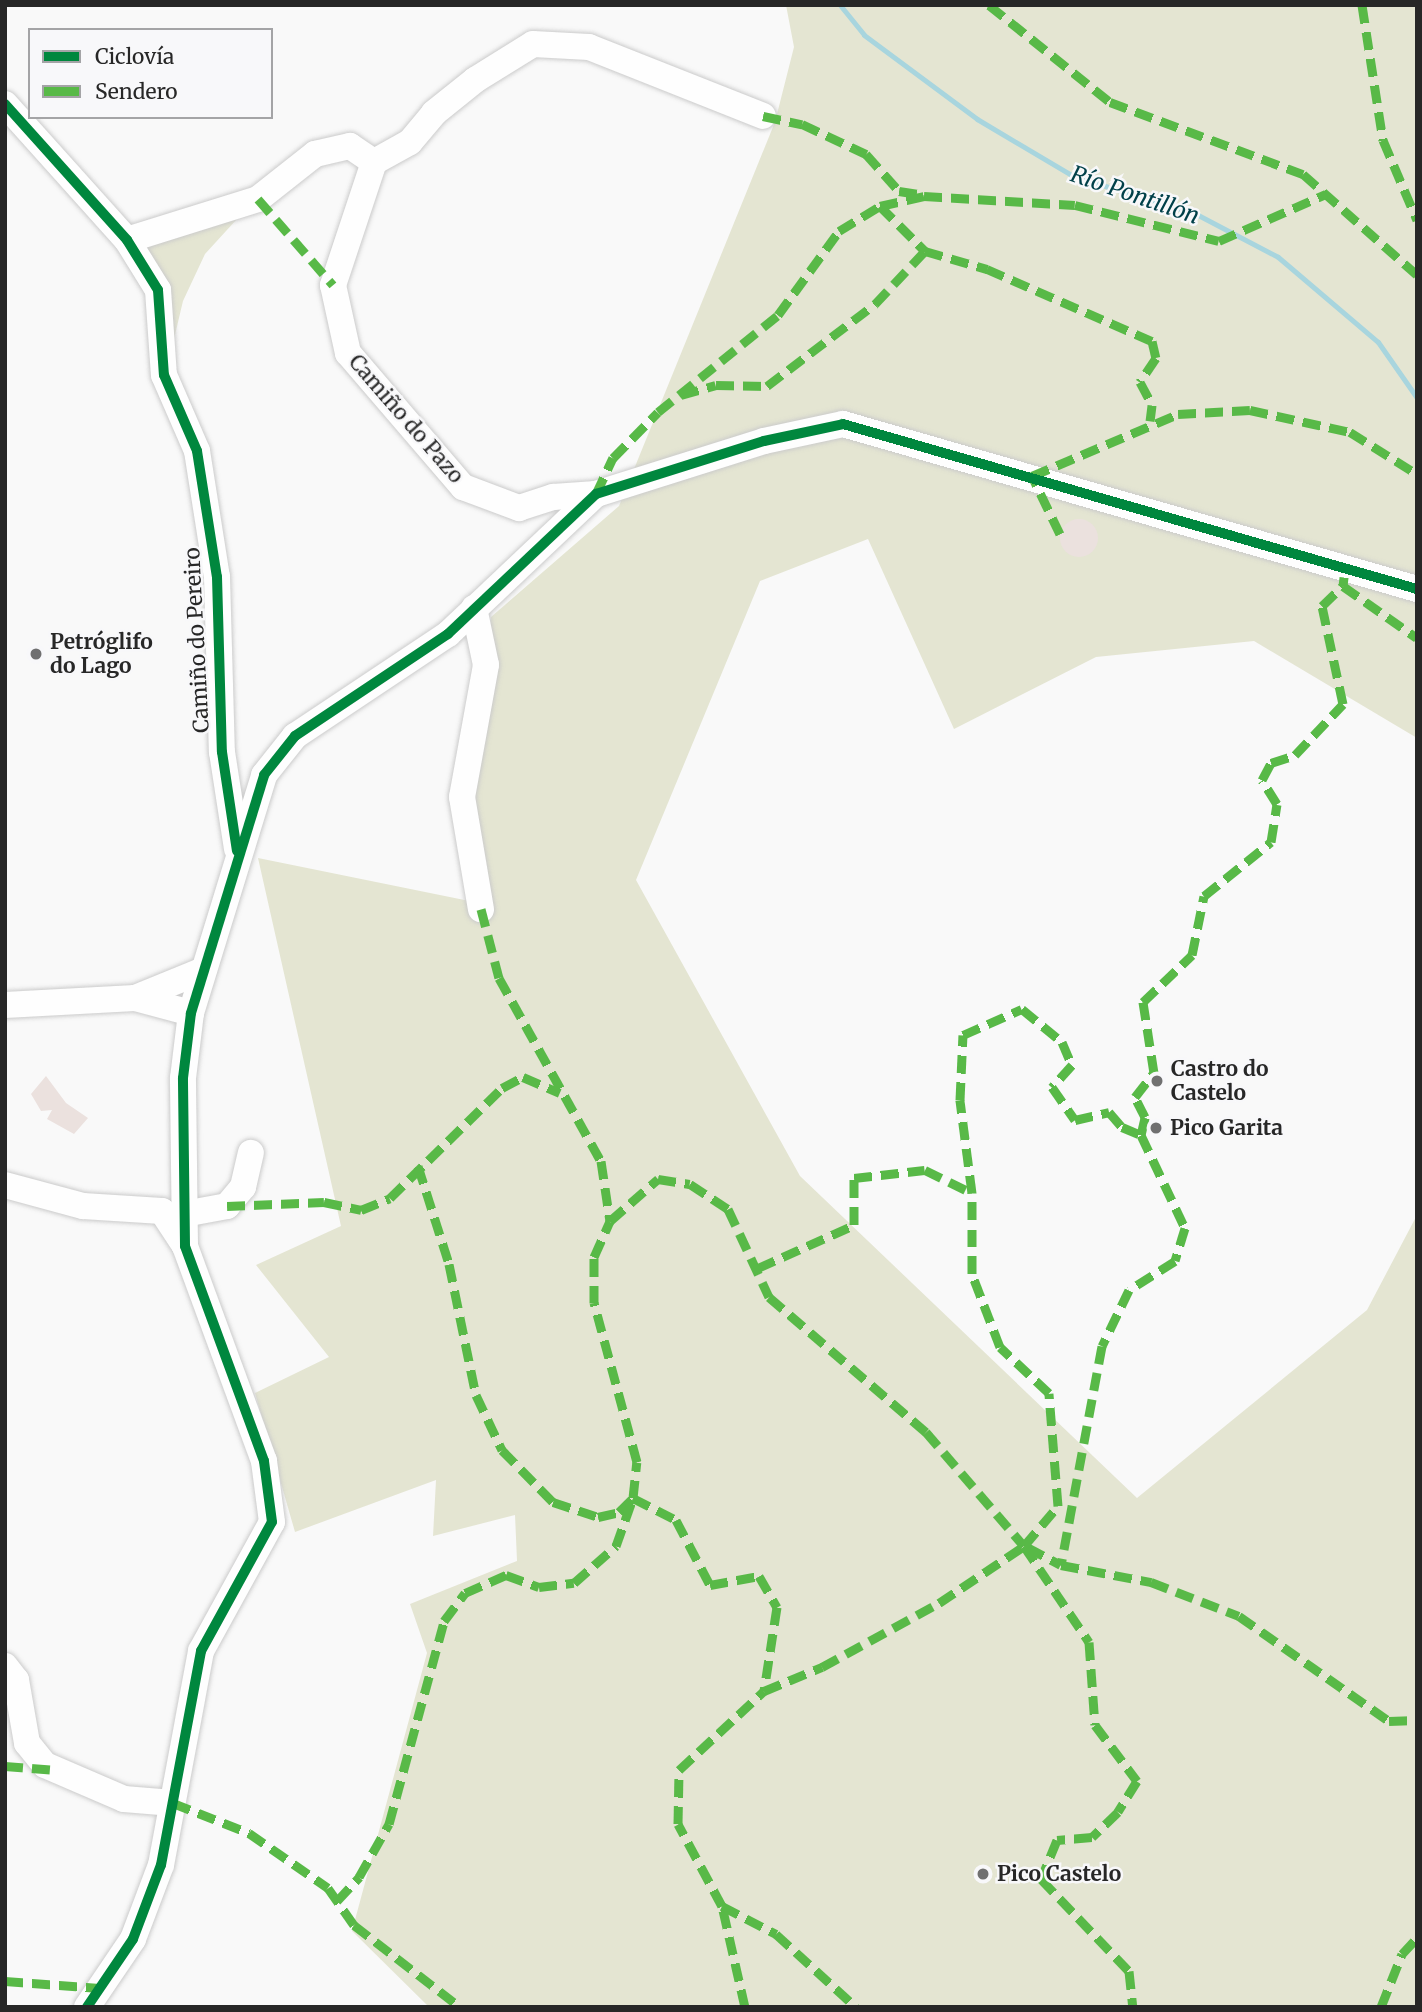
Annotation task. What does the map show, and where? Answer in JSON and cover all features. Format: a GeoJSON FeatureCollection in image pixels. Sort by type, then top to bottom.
{"type":"FeatureCollection","features":[{"type":"Feature","properties":{"kind":"street"},"geometry":{"type":"LineString","coordinates":[[127,240],[258,199],[325,148],[350,146],[374,162],[410,142],[433,113],[475,80],[533,44],[589,47],[763,116]]}},
{"type":"Feature","properties":{"kind":"street","name":"Camiño do Pereiro"},"geometry":{"type":"LineString","coordinates":[[5,104],[127,240],[158,290],[164,375],[197,451],[217,577],[222,752],[238,857]]}},
{"type":"Feature","properties":{"kind":"street","name":"Camiño do Pazo"},"geometry":{"type":"LineString","coordinates":[[374,162],[334,285],[348,353],[463,487],[519,508],[553,497],[596,494]]}},
{"type":"Feature","properties":{"kind":"street"},"geometry":{"type":"LineString","coordinates":[[185,1246],[183,1078],[191,1013],[264,775],[295,736],[448,634],[596,494],[764,441],[843,424],[1417,589]]}},
{"type":"Feature","properties":{"kind":"street"},"geometry":{"type":"LineString","coordinates":[[474,608],[486,664],[462,797],[481,909]]}},
{"type":"Feature","properties":{"kind":"street"},"geometry":{"type":"LineString","coordinates":[[135,998],[204,970]]}},
{"type":"Feature","properties":{"kind":"street"},"geometry":{"type":"LineString","coordinates":[[5,1005],[135,998],[191,1013]]}},
{"type":"Feature","properties":{"kind":"street"},"geometry":{"type":"LineString","coordinates":[[184,1214],[227,1206],[243,1187],[251,1153]]}},
{"type":"Feature","properties":{"kind":"street"},"geometry":{"type":"LineString","coordinates":[[5,1185],[83,1206],[162,1211],[185,1246],[264,1461],[272,1522],[201,1651],[161,1865],[133,1939],[87,2007]]}},
{"type":"Feature","properties":{"kind":"street"},"geometry":{"type":"LineString","coordinates":[[5,1666],[16,1680],[27,1743],[45,1765],[124,1799],[173,1803]]}},
{"type":"Feature","properties":{"kind":"green space"},"geometry":{"type":"Polygon","coordinates":[[[786,5],[1417,5],[1417,738],[1254,641],[1096,657],[954,729],[868,539],[760,581],[636,880],[800,1176],[1137,1498],[1367,1310],[1417,1215],[1417,2007],[429,2007],[352,1931],[427,1653],[410,1604],[517,1561],[515,1515],[433,1536],[436,1480],[295,1532],[255,1393],[329,1357],[256,1265],[341,1226],[258,858],[489,905],[467,801],[491,617],[619,506],[775,122],[794,47],[786,5]]]}},
{"type":"Feature","properties":{"kind":"green space"},"geometry":{"type":"Polygon","coordinates":[[[237,219],[205,254],[183,301],[173,343],[143,250],[144,240],[237,219]]]}},
{"type":"Feature","properties":{"kind":"building"},"geometry":{"type":"Polygon","coordinates":[[[1079,519],[1093,524],[1098,538],[1093,552],[1079,557],[1065,552],[1060,538],[1065,524],[1079,519]]]}},
{"type":"Feature","properties":{"kind":"building"},"geometry":{"type":"Polygon","coordinates":[[[46,1076],[66,1103],[88,1118],[74,1134],[47,1119],[52,1110],[41,1111],[31,1094],[46,1076]]]}},
{"type":"Feature","properties":{"kind":"waterway","name":"Río Pontillón"},"geometry":{"type":"LineString","coordinates":[[840,5],[864,35],[977,119],[1073,176],[1198,215],[1278,257],[1378,342],[1417,398]]}},
{"type":"Feature","properties":{"kind":"marked path"},"geometry":{"type":"LineString","coordinates":[[989,5],[1110,102],[1303,174],[1417,275]]}},
{"type":"Feature","properties":{"kind":"marked path"},"geometry":{"type":"LineString","coordinates":[[1362,5],[1383,140],[1417,220]]}},
{"type":"Feature","properties":{"kind":"marked path"},"geometry":{"type":"LineString","coordinates":[[763,116],[802,124],[866,154],[899,191],[917,194]]}},
{"type":"Feature","properties":{"kind":"marked path"},"geometry":{"type":"LineString","coordinates":[[596,494],[613,458],[658,412],[778,315],[839,231],[880,206],[924,196],[1075,205],[1219,241],[1326,194]]}},
{"type":"Feature","properties":{"kind":"marked path"},"geometry":{"type":"LineString","coordinates":[[258,199],[333,285]]}},
{"type":"Feature","properties":{"kind":"marked path"},"geometry":{"type":"LineString","coordinates":[[880,206],[925,251],[987,269],[1152,341],[1156,358],[1140,382],[1152,405],[1150,421]]}},
{"type":"Feature","properties":{"kind":"marked path"},"geometry":{"type":"LineString","coordinates":[[681,395],[716,385],[767,386],[875,304],[925,251]]}},
{"type":"Feature","properties":{"kind":"marked path"},"geometry":{"type":"LineString","coordinates":[[1060,534],[1032,476],[1178,414],[1250,410],[1350,432],[1417,474]]}},
{"type":"Feature","properties":{"kind":"marked path"},"geometry":{"type":"LineString","coordinates":[[1344,577],[1343,586],[1417,638]]}},
{"type":"Feature","properties":{"kind":"marked path"},"geometry":{"type":"LineString","coordinates":[[1141,1135],[1145,1117],[1135,1097],[1154,1073],[1143,1002],[1192,955],[1204,896],[1271,842],[1277,804],[1262,780],[1271,763],[1295,755],[1343,704],[1322,606],[1343,586]]}},
{"type":"Feature","properties":{"kind":"marked path"},"geometry":{"type":"LineString","coordinates":[[481,909],[499,978],[601,1161],[610,1221],[658,1179],[690,1184],[728,1209],[769,1297],[926,1432],[1024,1546],[1089,1642],[1095,1725],[1137,1781],[1118,1812],[1092,1837],[1057,1840],[1041,1879],[1129,1971],[1133,2007]]}},
{"type":"Feature","properties":{"kind":"marked path"},"geometry":{"type":"LineString","coordinates":[[745,2007],[722,1906],[678,1824],[679,1770],[764,1691],[822,1667],[939,1603],[1024,1546],[1058,1506],[1049,1393],[1000,1347],[972,1274],[972,1193],[960,1100],[963,1035],[1022,1009],[1062,1042],[1072,1065],[1052,1087],[1075,1120],[1109,1112],[1122,1127],[1141,1135],[1185,1228],[1175,1261],[1129,1290],[1102,1346],[1061,1565]]}},
{"type":"Feature","properties":{"kind":"marked path"},"geometry":{"type":"LineString","coordinates":[[227,1206],[324,1202],[361,1210],[390,1198],[502,1088],[523,1077],[560,1093]]}},
{"type":"Feature","properties":{"kind":"marked path"},"geometry":{"type":"LineString","coordinates":[[418,1166],[449,1264],[476,1395],[502,1450],[553,1502],[598,1517],[619,1512],[633,1498],[637,1462],[594,1303],[594,1257],[610,1221]]}},
{"type":"Feature","properties":{"kind":"marked path"},"geometry":{"type":"LineString","coordinates":[[758,1268],[854,1225],[854,1178],[925,1170],[972,1193]]}},
{"type":"Feature","properties":{"kind":"marked path"},"geometry":{"type":"LineString","coordinates":[[337,1901],[359,1877],[389,1824],[444,1621],[465,1593],[506,1575],[539,1587],[574,1583],[616,1546],[633,1498],[676,1520],[710,1585],[759,1576],[777,1607],[764,1691]]}},
{"type":"Feature","properties":{"kind":"marked path"},"geometry":{"type":"LineString","coordinates":[[1027,1547],[1061,1565],[1151,1582],[1239,1616],[1389,1721],[1417,1720]]}},
{"type":"Feature","properties":{"kind":"marked path"},"geometry":{"type":"LineString","coordinates":[[5,1766],[57,1770]]}},
{"type":"Feature","properties":{"kind":"marked path"},"geometry":{"type":"LineString","coordinates":[[173,1803],[249,1833],[328,1888],[354,1925],[460,2007]]}},
{"type":"Feature","properties":{"kind":"marked path"},"geometry":{"type":"LineString","coordinates":[[722,1906],[776,1934],[856,2007]]}},
{"type":"Feature","properties":{"kind":"marked path"},"geometry":{"type":"LineString","coordinates":[[1381,2007],[1402,1954],[1417,1938]]}},
{"type":"Feature","properties":{"kind":"marked path"},"geometry":{"type":"LineString","coordinates":[[5,1981],[100,1988]]}},
{"type":"Feature","properties":{"kind":"cycle path"},"geometry":{"type":"LineString","coordinates":[[5,104],[127,240],[158,290],[164,375],[197,451],[217,577],[222,752],[237,851]]}},
{"type":"Feature","properties":{"kind":"cycle path"},"geometry":{"type":"LineString","coordinates":[[87,2007],[133,1939],[161,1865],[201,1651],[272,1522],[264,1461],[185,1246],[183,1078],[191,1013],[264,775],[295,736],[448,634],[596,494],[764,441],[843,424],[1417,589]]}},
{"type":"Feature","properties":{"kind":"place","name":"Petróglifo do Lago"},"geometry":{"type":"Point","coordinates":[36,654]}},
{"type":"Feature","properties":{"kind":"place","name":"Castro do Castelo"},"geometry":{"type":"Point","coordinates":[1157,1081]}},
{"type":"Feature","properties":{"kind":"place","name":"Pico Garita"},"geometry":{"type":"Point","coordinates":[1156,1128]}},
{"type":"Feature","properties":{"kind":"place","name":"Pico Castelo"},"geometry":{"type":"Point","coordinates":[983,1874]}}]}
